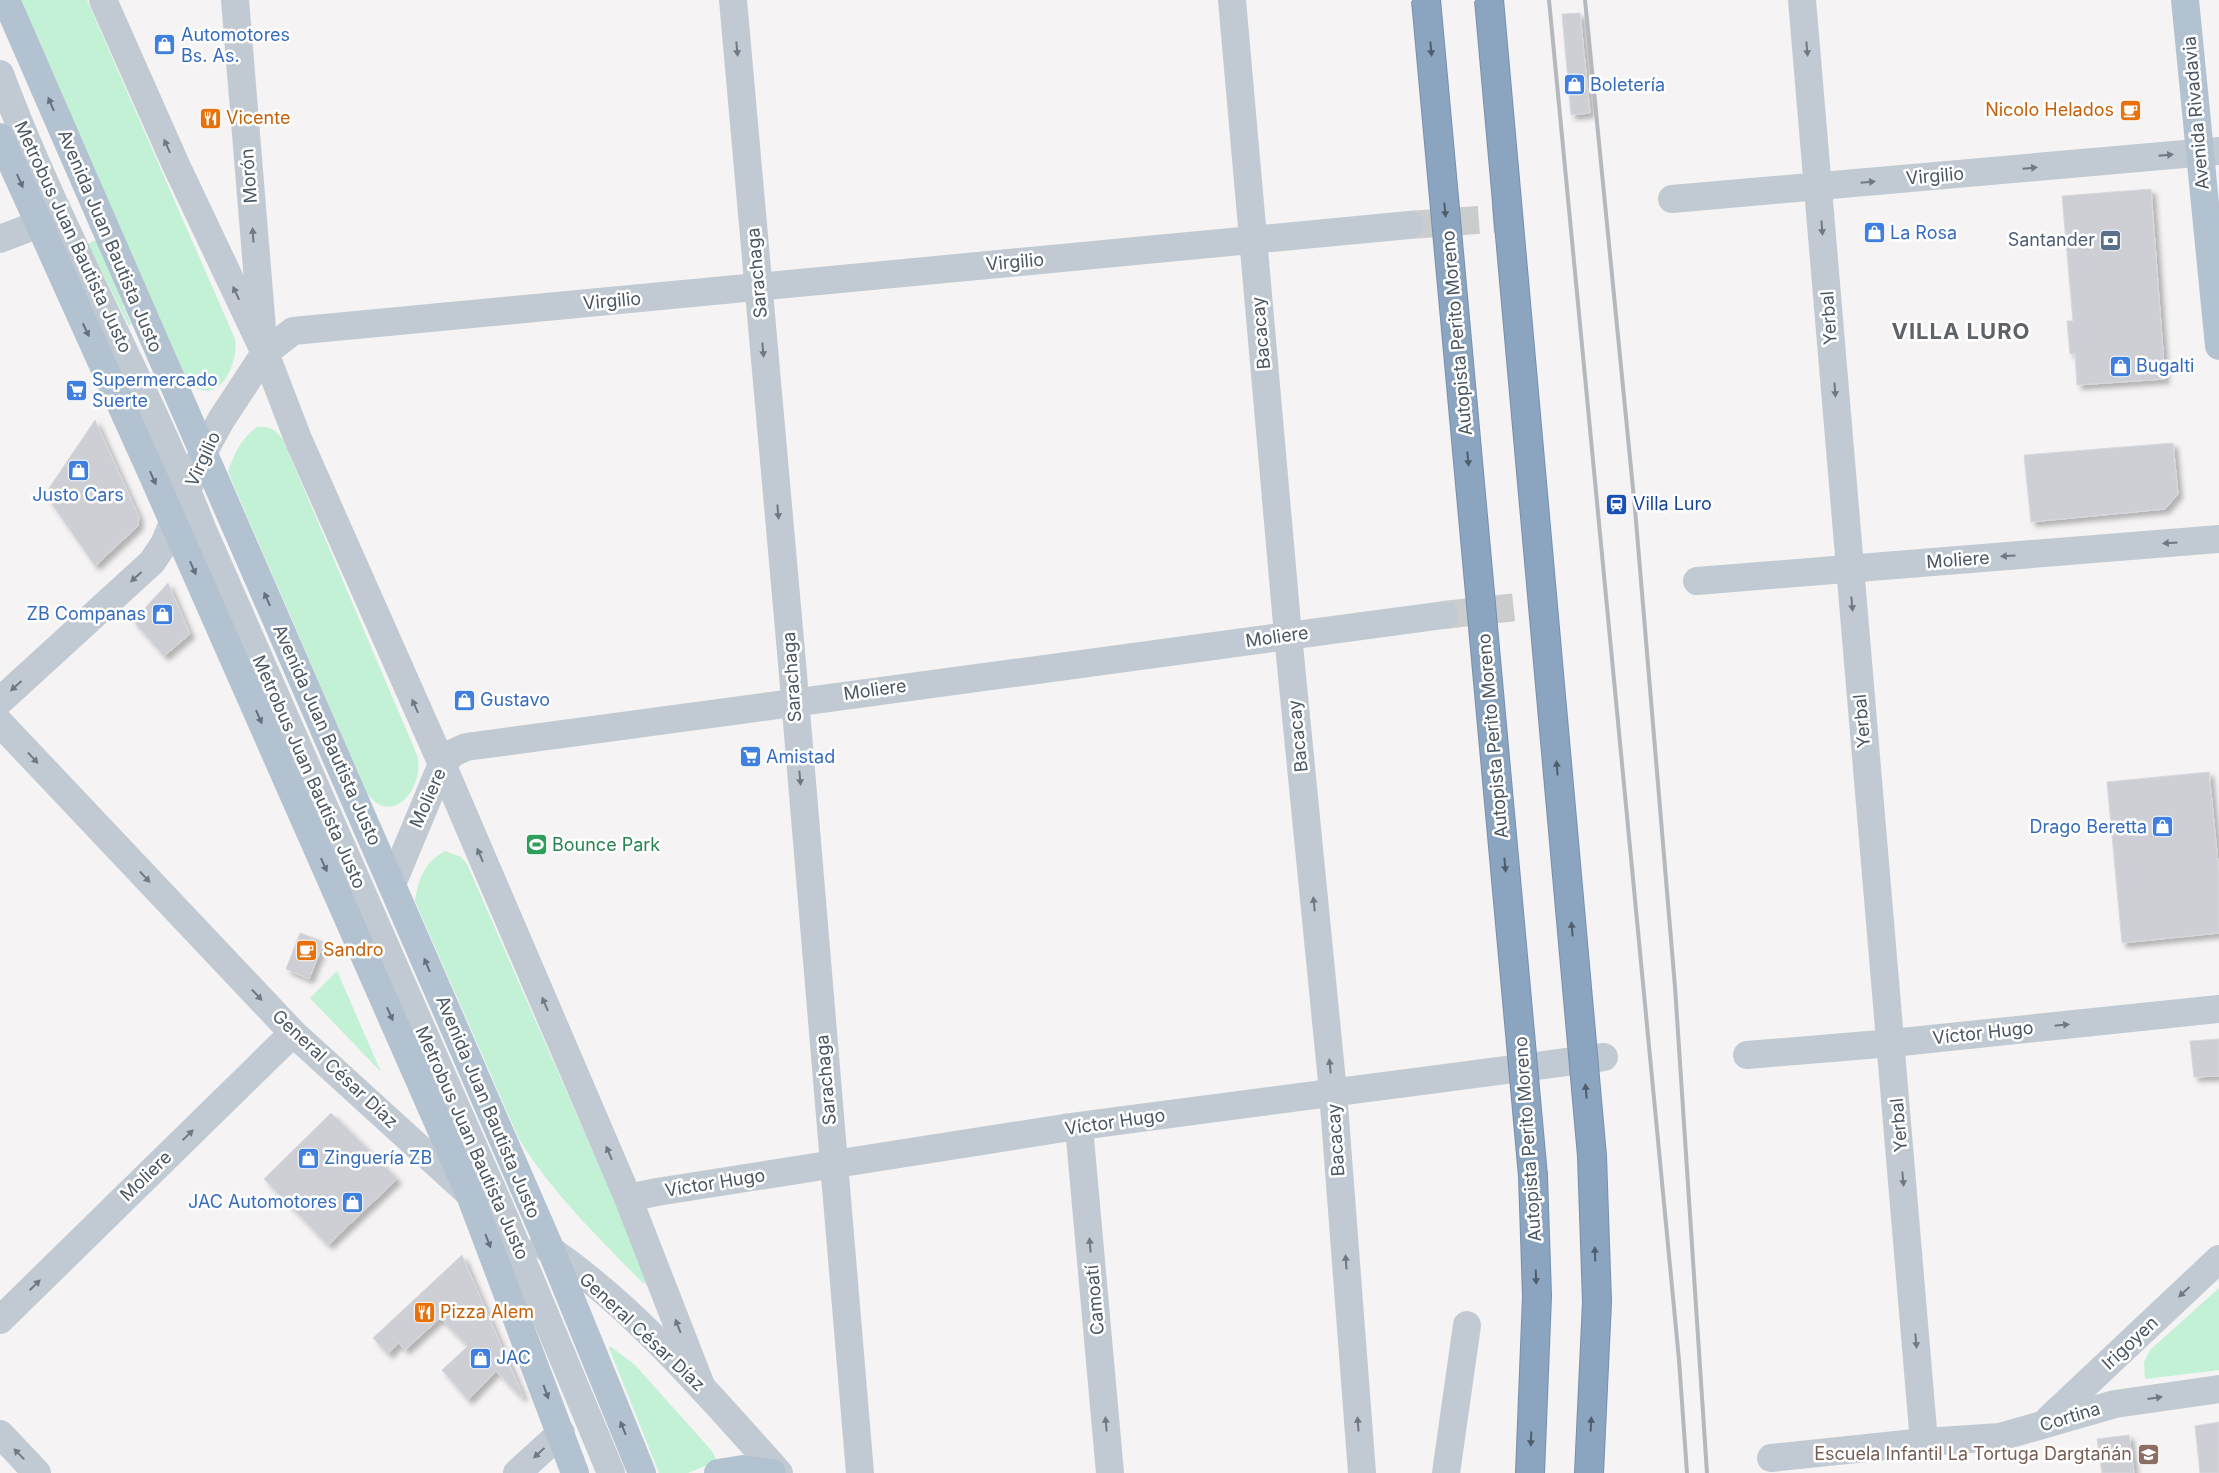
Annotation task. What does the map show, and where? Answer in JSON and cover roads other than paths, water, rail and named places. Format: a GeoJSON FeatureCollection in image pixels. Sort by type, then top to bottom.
{"type":"FeatureCollection","features":[{"type":"Feature","properties":{"kind":"highway","name":"Autopista Perito Moreno"},"geometry":{"type":"LineString","coordinates":[[1426,0],[1533,1176],[1537,1296],[1530,1473]]}},
{"type":"Feature","properties":{"kind":"highway"},"geometry":{"type":"LineString","coordinates":[[1489,0],[1592,1156],[1597,1302],[1589,1473]]}},
{"type":"Feature","properties":{"kind":"main road","name":"Avenida Juan Bautista Justo"},"geometry":{"type":"LineString","coordinates":[[6,0],[392,884],[550,1250],[642,1473]]}},
{"type":"Feature","properties":{"kind":"main road","name":"Avenida Rivadavia"},"geometry":{"type":"LineString","coordinates":[[2185,0],[2209,152],[2219,346]]}},
{"type":"Feature","properties":{"kind":"main road"},"geometry":{"type":"LineString","coordinates":[[0,137],[470,1195],[575,1473]]}},
{"type":"Feature","properties":{"kind":"main road"},"geometry":{"type":"LineString","coordinates":[[718,1473],[743,1468],[772,1473]]}},
{"type":"Feature","properties":{"kind":"street"},"geometry":{"type":"LineString","coordinates":[[103,0],[180,174],[265,353],[302,448],[442,764],[628,1198],[702,1388]]}},
{"type":"Feature","properties":{"kind":"street","name":"Morón"},"geometry":{"type":"LineString","coordinates":[[235,0],[257,286],[265,353]]}},
{"type":"Feature","properties":{"kind":"street","name":"Sarachaga"},"geometry":{"type":"LineString","coordinates":[[733,0],[860,1473]]}},
{"type":"Feature","properties":{"kind":"street","name":"Bacacay"},"geometry":{"type":"LineString","coordinates":[[1232,0],[1288,635],[1333,1092],[1362,1473]]}},
{"type":"Feature","properties":{"kind":"street","name":"Yerbal"},"geometry":{"type":"LineString","coordinates":[[1802,0],[1819,186],[1848,568],[1892,1043],[1924,1442]]}},
{"type":"Feature","properties":{"kind":"street","name":"Metrobus Juan Bautista Justo"},"geometry":{"type":"LineString","coordinates":[[0,74],[69,237],[128,358],[188,490],[506,1221],[611,1473]]}},
{"type":"Feature","properties":{"kind":"street","name":"Virgilio"},"geometry":{"type":"LineString","coordinates":[[1672,199],[2209,152]]}},
{"type":"Feature","properties":{"kind":"street"},"geometry":{"type":"LineString","coordinates":[[0,239],[39,224]]}},
{"type":"Feature","properties":{"kind":"street","name":"Virgilio"},"geometry":{"type":"LineString","coordinates":[[0,701],[152,562],[164,544],[203,454],[221,420],[265,353],[293,331],[1409,225]]}},
{"type":"Feature","properties":{"kind":"street","name":"Moliere"},"geometry":{"type":"LineString","coordinates":[[1697,580],[2219,539]]}},
{"type":"Feature","properties":{"kind":"street","name":"Moliere"},"geometry":{"type":"LineString","coordinates":[[392,884],[442,764],[453,753],[466,748],[1444,615]]}},
{"type":"Feature","properties":{"kind":"street","name":"General César Díaz"},"geometry":{"type":"LineString","coordinates":[[0,723],[293,1032],[470,1195],[589,1279],[702,1388],[779,1473]]}},
{"type":"Feature","properties":{"kind":"street","name":"Víctor Hugo"},"geometry":{"type":"LineString","coordinates":[[1747,1055],[1892,1043],[2219,1009]]}},
{"type":"Feature","properties":{"kind":"street","name":"Moliere"},"geometry":{"type":"LineString","coordinates":[[0,1320],[293,1032]]}},
{"type":"Feature","properties":{"kind":"street","name":"Víctor Hugo"},"geometry":{"type":"LineString","coordinates":[[628,1198],[1079,1127],[1604,1057]]}},
{"type":"Feature","properties":{"kind":"street","name":"Camoatí"},"geometry":{"type":"LineString","coordinates":[[1079,1127],[1110,1473]]}},
{"type":"Feature","properties":{"kind":"street","name":"Irigoyen"},"geometry":{"type":"LineString","coordinates":[[2041,1427],[2219,1259]]}},
{"type":"Feature","properties":{"kind":"street"},"geometry":{"type":"LineString","coordinates":[[1446,1473],[1467,1324]]}},
{"type":"Feature","properties":{"kind":"street"},"geometry":{"type":"LineString","coordinates":[[2101,1370],[2098,1386],[2101,1394],[2115,1404]]}},
{"type":"Feature","properties":{"kind":"street","name":"Cortina"},"geometry":{"type":"LineString","coordinates":[[1771,1458],[1924,1442],[2000,1437],[2041,1427],[2091,1409],[2219,1389]]}},
{"type":"Feature","properties":{"kind":"street"},"geometry":{"type":"LineString","coordinates":[[518,1473],[561,1433]]}},
{"type":"Feature","properties":{"kind":"street"},"geometry":{"type":"LineString","coordinates":[[0,1434],[37,1473]]}},
{"type":"Feature","properties":{"kind":"tunnel"},"geometry":{"type":"LineString","coordinates":[[1409,225],[1504,218]]}},
{"type":"Feature","properties":{"kind":"tunnel"},"geometry":{"type":"LineString","coordinates":[[1444,615],[1526,606]]}},
{"type":"Feature","properties":{"kind":"railway"},"geometry":{"type":"LineString","coordinates":[[1549,0],[1679,1360],[1687,1473]]}},
{"type":"Feature","properties":{"kind":"railway"},"geometry":{"type":"LineString","coordinates":[[1585,0],[1635,509],[1675,987],[1707,1473]]}},
{"type":"Feature","properties":{"kind":"place","name":"Automotores Bs. As."},"geometry":{"type":"Point","coordinates":[165,45]}},
{"type":"Feature","properties":{"kind":"place","name":"Boletería"},"geometry":{"type":"Point","coordinates":[1574,85]}},
{"type":"Feature","properties":{"kind":"place","name":"Nicolo Helados"},"geometry":{"type":"Point","coordinates":[2130,110]}},
{"type":"Feature","properties":{"kind":"place","name":"Vicente"},"geometry":{"type":"Point","coordinates":[210,118]}},
{"type":"Feature","properties":{"kind":"place","name":"La Rosa"},"geometry":{"type":"Point","coordinates":[1874,233]}},
{"type":"Feature","properties":{"kind":"place","name":"Santander"},"geometry":{"type":"Point","coordinates":[2111,240]}},
{"type":"Feature","properties":{"kind":"place","name":"Bugalti"},"geometry":{"type":"Point","coordinates":[2120,366]}},
{"type":"Feature","properties":{"kind":"place","name":"Supermercado Suerte"},"geometry":{"type":"Point","coordinates":[76,390]}},
{"type":"Feature","properties":{"kind":"place","name":"Justo Cars"},"geometry":{"type":"Point","coordinates":[78,470]}},
{"type":"Feature","properties":{"kind":"place","name":"Villa Luro"},"geometry":{"type":"Point","coordinates":[1617,504]}},
{"type":"Feature","properties":{"kind":"place","name":"ZB Companas"},"geometry":{"type":"Point","coordinates":[162,614]}},
{"type":"Feature","properties":{"kind":"place","name":"Gustavo"},"geometry":{"type":"Point","coordinates":[464,700]}},
{"type":"Feature","properties":{"kind":"place","name":"Amistad"},"geometry":{"type":"Point","coordinates":[750,757]}},
{"type":"Feature","properties":{"kind":"place","name":"Drago Beretta"},"geometry":{"type":"Point","coordinates":[2163,827]}},
{"type":"Feature","properties":{"kind":"place","name":"Bounce Park"},"geometry":{"type":"Point","coordinates":[536,845]}},
{"type":"Feature","properties":{"kind":"place","name":"Sandro"},"geometry":{"type":"Point","coordinates":[307,950]}},
{"type":"Feature","properties":{"kind":"place","name":"Zinguería ZB"},"geometry":{"type":"Point","coordinates":[308,1158]}},
{"type":"Feature","properties":{"kind":"place","name":"JAC Automotores"},"geometry":{"type":"Point","coordinates":[353,1202]}},
{"type":"Feature","properties":{"kind":"place","name":"Pizza Alem"},"geometry":{"type":"Point","coordinates":[424,1312]}},
{"type":"Feature","properties":{"kind":"place","name":"JAC"},"geometry":{"type":"Point","coordinates":[480,1358]}},
{"type":"Feature","properties":{"kind":"place","name":"Escuela Infantil La Tortuga Dargtañán"},"geometry":{"type":"Point","coordinates":[2148,1454]}},
{"type":"Feature","properties":{"kind":"district","name":"VILLA LURO"},"geometry":{"type":"Point","coordinates":[1961,331]}}]}
